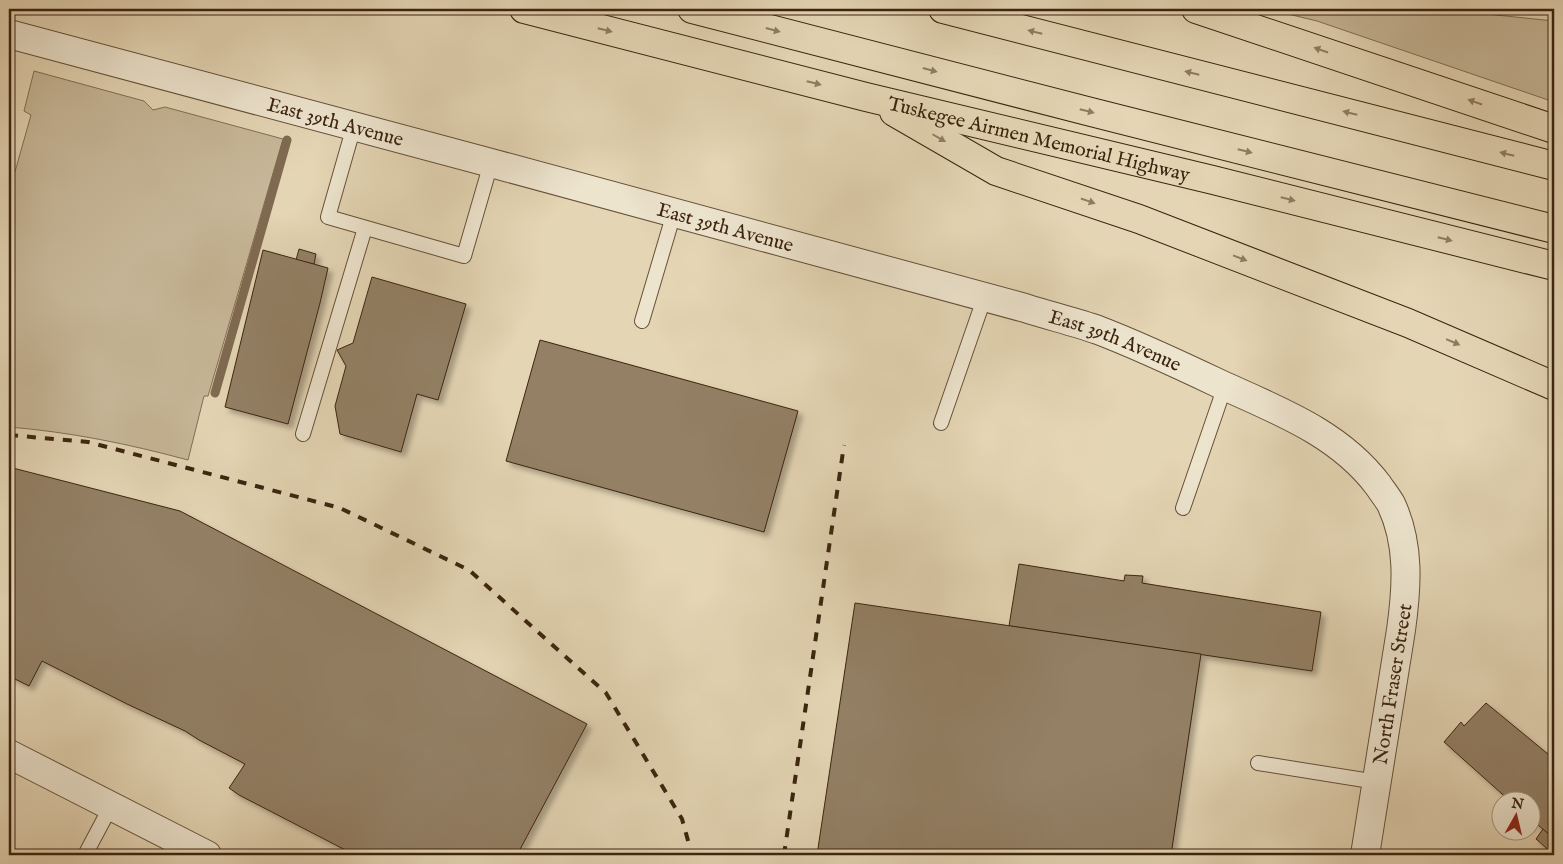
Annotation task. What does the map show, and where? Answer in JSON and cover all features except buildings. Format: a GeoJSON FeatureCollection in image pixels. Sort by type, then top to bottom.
{"type":"FeatureCollection","features":[{"type":"Feature","properties":{"kind":"highway","name":"Tuskegee Airmen Memorial Highway"},"geometry":{"type":"LineString","coordinates":[[524,9],[866,96],[1214,180],[1554,266]]}},
{"type":"Feature","properties":{"kind":"highway"},"geometry":{"type":"LineString","coordinates":[[692,9],[1554,229]]}},
{"type":"Feature","properties":{"kind":"highway"},"geometry":{"type":"LineString","coordinates":[[943,9],[1554,166]]}},
{"type":"Feature","properties":{"kind":"highway"},"geometry":{"type":"LineString","coordinates":[[1196,9],[1554,129]]}},
{"type":"Feature","properties":{"kind":"highway"},"geometry":{"type":"LineString","coordinates":[[866,96],[996,170],[1139,219],[1408,323],[1554,386]]}},
{"type":"Feature","properties":{"kind":"street","name":"East 39th Avenue"},"geometry":{"type":"LineString","coordinates":[[9,34],[984,296],[1097,330],[1146,350],[1312,427],[1357,460],[1370,474],[1390,503],[1394,514]]}},
{"type":"Feature","properties":{"kind":"street","name":"North Fraser Street"},"geometry":{"type":"LineString","coordinates":[[1365,855],[1399,649],[1406,594],[1406,560],[1401,533],[1394,514]]}},
{"type":"Feature","properties":{"kind":"street"},"geometry":{"type":"LineString","coordinates":[[9,754],[207,855]]}},
{"type":"Feature","properties":{"kind":"lane"},"geometry":{"type":"LineString","coordinates":[[354,126],[328,217],[464,256],[491,163]]}},
{"type":"Feature","properties":{"kind":"lane"},"geometry":{"type":"LineString","coordinates":[[642,321],[674,213]]}},
{"type":"Feature","properties":{"kind":"lane"},"geometry":{"type":"LineString","coordinates":[[303,434],[365,228]]}},
{"type":"Feature","properties":{"kind":"lane"},"geometry":{"type":"LineString","coordinates":[[941,424],[984,296]]}},
{"type":"Feature","properties":{"kind":"lane"},"geometry":{"type":"LineString","coordinates":[[1183,508],[1225,386]]}},
{"type":"Feature","properties":{"kind":"lane"},"geometry":{"type":"LineString","coordinates":[[1258,763],[1377,782]]}},
{"type":"Feature","properties":{"kind":"lane"},"geometry":{"type":"LineString","coordinates":[[85,855],[111,806]]}},
{"type":"Feature","properties":{"kind":"shaded area"},"geometry":{"type":"Polygon","coordinates":[[[1267,9],[1438,9],[1554,21],[1554,102],[1317,21],[1267,9]]]}},
{"type":"Feature","properties":{"kind":"shaded area"},"geometry":{"type":"Polygon","coordinates":[[[34,71],[144,101],[153,110],[165,107],[283,139],[208,396],[204,396],[188,460],[99,439],[9,427],[9,193],[31,115],[24,111],[34,71]]]}},
{"type":"Feature","properties":{"kind":"waterway"},"geometry":{"type":"LineString","coordinates":[[215,393],[287,140]]}},
{"type":"Feature","properties":{"kind":"railway"},"geometry":{"type":"LineString","coordinates":[[9,435],[88,442],[340,508],[469,570],[606,693],[682,819],[692,855]]}},
{"type":"Feature","properties":{"kind":"railway"},"geometry":{"type":"LineString","coordinates":[[784,855],[844,445]]}}]}
